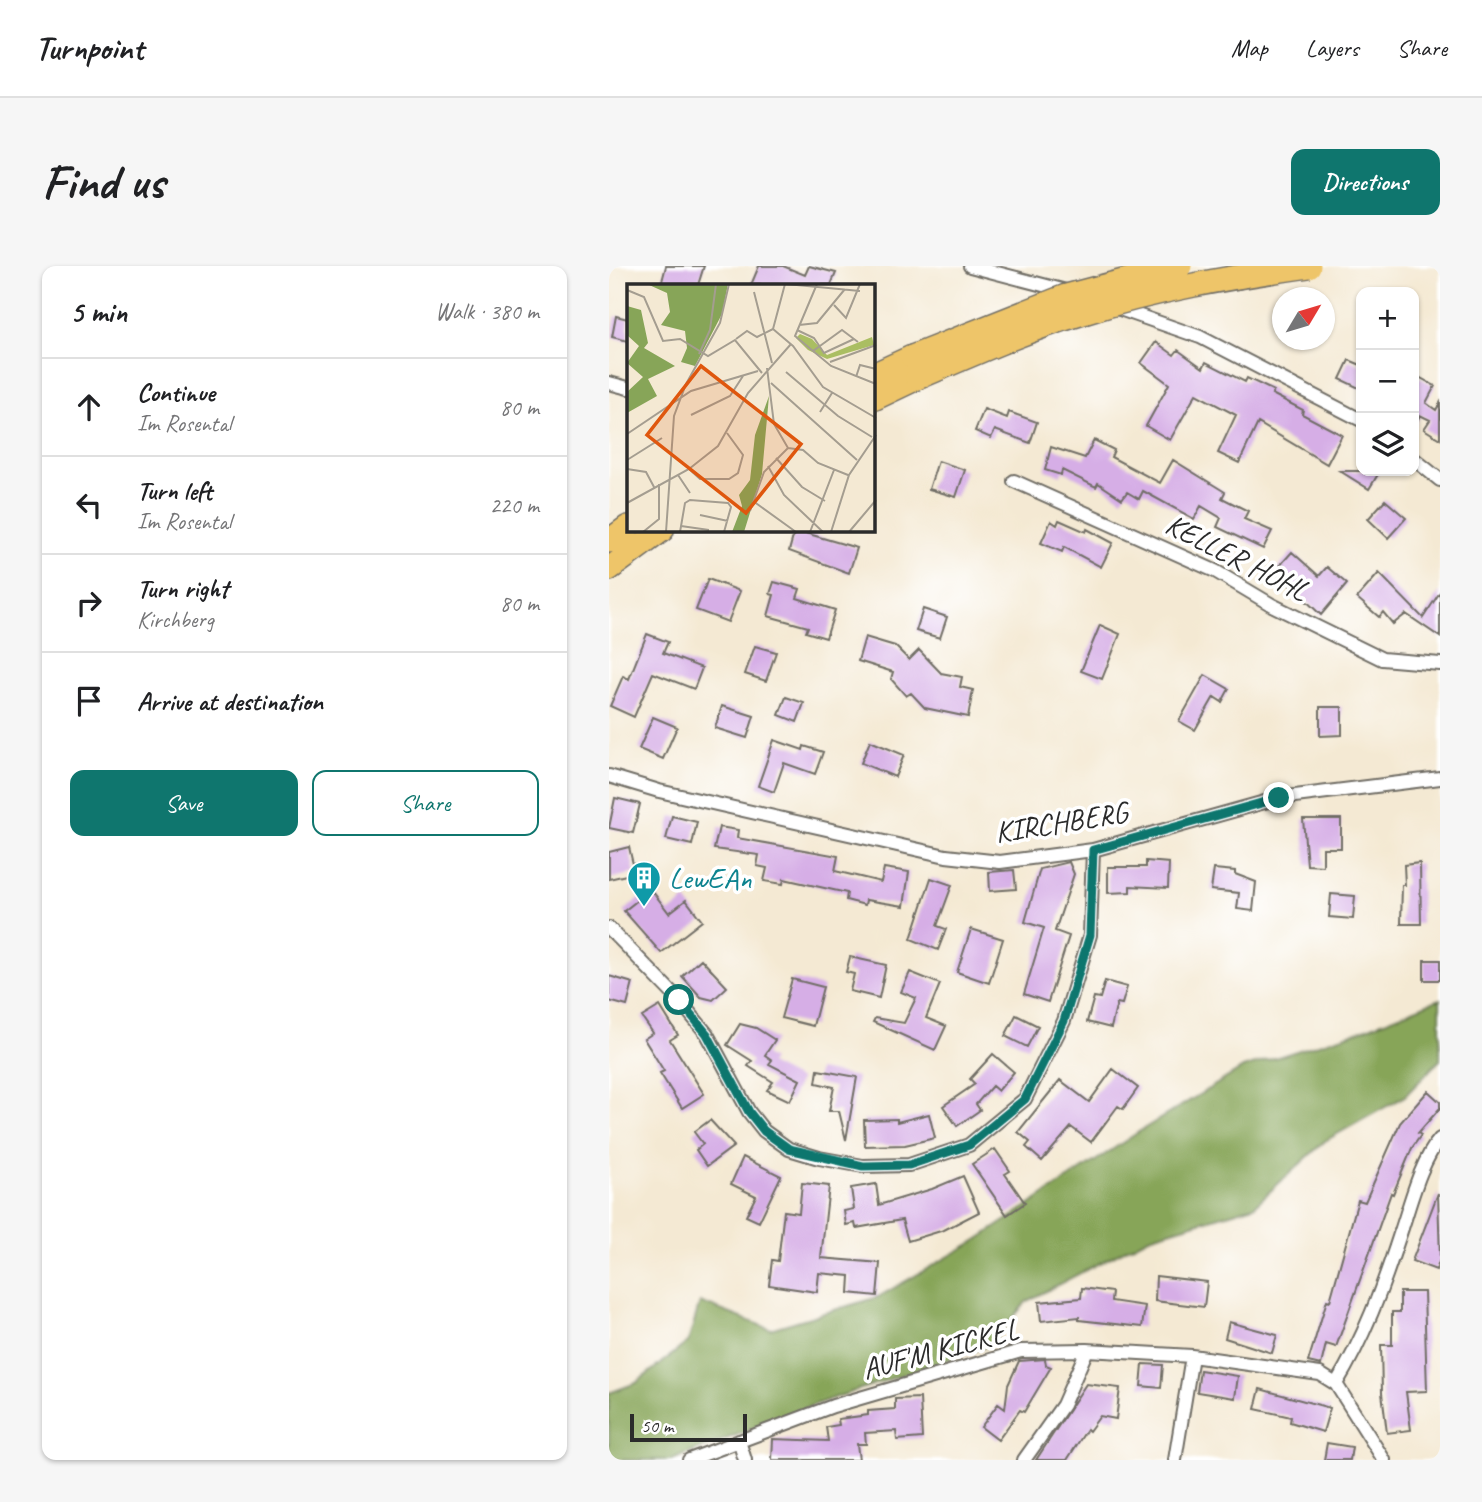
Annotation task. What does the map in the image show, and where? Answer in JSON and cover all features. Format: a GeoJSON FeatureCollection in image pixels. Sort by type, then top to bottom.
{"type":"FeatureCollection","features":[{"type":"Feature","properties":{"kind":"highway"},"geometry":{"type":"LineString","coordinates":[[875,397],[914,367],[1066,296],[1180,266]]}},
{"type":"Feature","properties":{"kind":"highway"},"geometry":{"type":"LineString","coordinates":[[875,375],[914,367],[1003,341],[1079,314],[1223,278],[1309,266]]}},
{"type":"Feature","properties":{"kind":"highway"},"geometry":{"type":"LineString","coordinates":[[609,541],[627,528]]}},
{"type":"Feature","properties":{"kind":"highway"},"geometry":{"type":"LineString","coordinates":[[609,569],[659,532]]}},
{"type":"Feature","properties":{"kind":"street"},"geometry":{"type":"LineString","coordinates":[[970,266],[1053,286],[1200,337],[1356,417]]}},
{"type":"Feature","properties":{"kind":"street"},"geometry":{"type":"LineString","coordinates":[[609,383],[627,388]]}},
{"type":"Feature","properties":{"kind":"street"},"geometry":{"type":"LineString","coordinates":[[1419,463],[1440,480]]}},
{"type":"Feature","properties":{"kind":"street","name":"KELLER HOHL"},"geometry":{"type":"LineString","coordinates":[[1014,481],[1215,571],[1272,605],[1382,659],[1440,664]]}},
{"type":"Feature","properties":{"kind":"street","name":"KIRCHBERG"},"geometry":{"type":"LineString","coordinates":[[609,776],[659,791],[946,856],[1000,862],[1093,850],[1279,798],[1440,778]]}},
{"type":"Feature","properties":{"kind":"street"},"geometry":{"type":"LineString","coordinates":[[609,928],[679,1000],[707,1034],[749,1112],[764,1131],[789,1149],[820,1158],[863,1166],[909,1165],[969,1145],[1025,1099],[1064,1021],[1090,935],[1093,850]]}},
{"type":"Feature","properties":{"kind":"street"},"geometry":{"type":"LineString","coordinates":[[1384,1460],[1336,1384],[1368,1325],[1415,1192],[1434,1146],[1440,1139]]}},
{"type":"Feature","properties":{"kind":"street"},"geometry":{"type":"LineString","coordinates":[[1024,1460],[1063,1405],[1087,1350]]}},
{"type":"Feature","properties":{"kind":"street","name":"AUF'M KICKEL"},"geometry":{"type":"LineString","coordinates":[[689,1460],[833,1406],[1021,1351],[1087,1350],[1192,1356],[1320,1374],[1336,1384]]}},
{"type":"Feature","properties":{"kind":"street"},"geometry":{"type":"LineString","coordinates":[[1175,1460],[1192,1356]]}},
{"type":"Feature","properties":{"kind":"street"},"geometry":{"type":"LineString","coordinates":[[739,1441],[745,1460]]}},
{"type":"Feature","properties":{"kind":"green space"},"geometry":{"type":"Polygon","coordinates":[[[1440,999],[1440,1060],[1405,1096],[1325,1141],[1254,1206],[1149,1237],[1027,1301],[989,1346],[819,1403],[672,1460],[609,1460],[609,1393],[636,1383],[688,1342],[700,1302],[770,1329],[878,1297],[977,1240],[1140,1131],[1243,1068],[1359,1031],[1440,999]]]}},
{"type":"Feature","properties":{"kind":"building"},"geometry":{"type":"Polygon","coordinates":[[[666,266],[704,266],[698,284],[661,284],[666,266]]]}},
{"type":"Feature","properties":{"kind":"building"},"geometry":{"type":"Polygon","coordinates":[[[759,266],[783,266],[805,275],[809,266],[836,273],[831,284],[751,284],[759,266]]]}},
{"type":"Feature","properties":{"kind":"building"},"geometry":{"type":"Polygon","coordinates":[[[616,316],[627,319],[627,341],[612,337],[616,316]]]}},
{"type":"Feature","properties":{"kind":"building"},"geometry":{"type":"Polygon","coordinates":[[[1156,342],[1174,355],[1178,350],[1203,368],[1206,362],[1245,382],[1247,378],[1274,391],[1272,394],[1303,410],[1302,414],[1342,435],[1327,464],[1258,423],[1239,463],[1218,453],[1236,415],[1196,394],[1170,440],[1146,426],[1169,384],[1141,363],[1156,342]]]}},
{"type":"Feature","properties":{"kind":"building"},"geometry":{"type":"Polygon","coordinates":[[[1349,360],[1356,363],[1356,387],[1340,379],[1349,360]]]}},
{"type":"Feature","properties":{"kind":"building"},"geometry":{"type":"Polygon","coordinates":[[[1419,377],[1435,386],[1426,403],[1436,410],[1440,403],[1440,439],[1424,429],[1430,420],[1420,415],[1419,417],[1419,377]]]}},
{"type":"Feature","properties":{"kind":"building"},"geometry":{"type":"Polygon","coordinates":[[[984,409],[1007,418],[1009,412],[1037,422],[1030,443],[995,430],[991,438],[975,431],[984,409]]]}},
{"type":"Feature","properties":{"kind":"building"},"geometry":{"type":"Polygon","coordinates":[[[1094,440],[1114,450],[1111,457],[1160,483],[1173,460],[1225,492],[1222,498],[1248,511],[1244,519],[1272,531],[1263,549],[1217,527],[1221,518],[1201,506],[1194,519],[1143,491],[1139,499],[1127,492],[1122,499],[1098,483],[1096,487],[1062,470],[1061,475],[1045,470],[1051,447],[1085,458],[1094,440]]]}},
{"type":"Feature","properties":{"kind":"building"},"geometry":{"type":"Polygon","coordinates":[[[938,461],[965,470],[956,497],[929,489],[938,461]]]}},
{"type":"Feature","properties":{"kind":"building"},"geometry":{"type":"Polygon","coordinates":[[[1340,471],[1356,471],[1356,476],[1377,476],[1369,489],[1340,471]]]}},
{"type":"Feature","properties":{"kind":"building"},"geometry":{"type":"Polygon","coordinates":[[[1385,500],[1406,518],[1388,538],[1368,519],[1385,500]]]}},
{"type":"Feature","properties":{"kind":"building"},"geometry":{"type":"Polygon","coordinates":[[[1059,520],[1086,532],[1087,529],[1113,543],[1101,567],[1064,547],[1062,552],[1041,543],[1051,521],[1057,525],[1059,520]]]}},
{"type":"Feature","properties":{"kind":"building"},"geometry":{"type":"Polygon","coordinates":[[[794,532],[857,548],[849,573],[789,551],[794,532]]]}},
{"type":"Feature","properties":{"kind":"building"},"geometry":{"type":"Polygon","coordinates":[[[1292,552],[1319,576],[1327,567],[1347,584],[1321,615],[1275,571],[1292,552]]]}},
{"type":"Feature","properties":{"kind":"building"},"geometry":{"type":"Polygon","coordinates":[[[1379,573],[1423,618],[1440,592],[1440,637],[1406,614],[1393,624],[1383,612],[1379,617],[1357,598],[1379,573]]]}},
{"type":"Feature","properties":{"kind":"building"},"geometry":{"type":"Polygon","coordinates":[[[708,579],[740,591],[728,622],[696,610],[708,579]]]}},
{"type":"Feature","properties":{"kind":"building"},"geometry":{"type":"Polygon","coordinates":[[[774,582],[800,589],[797,598],[835,610],[826,638],[806,632],[808,627],[768,616],[774,595],[770,594],[774,582]]]}},
{"type":"Feature","properties":{"kind":"building"},"geometry":{"type":"Polygon","coordinates":[[[923,609],[947,617],[940,638],[916,631],[923,609]]]}},
{"type":"Feature","properties":{"kind":"building"},"geometry":{"type":"Polygon","coordinates":[[[1100,625],[1120,634],[1102,679],[1081,671],[1100,625]]]}},
{"type":"Feature","properties":{"kind":"building"},"geometry":{"type":"Polygon","coordinates":[[[647,634],[668,642],[663,653],[702,668],[694,689],[653,673],[634,717],[610,706],[623,676],[629,679],[647,634]]]}},
{"type":"Feature","properties":{"kind":"building"},"geometry":{"type":"Polygon","coordinates":[[[865,637],[895,646],[909,660],[919,650],[941,673],[962,677],[960,687],[973,690],[968,717],[925,708],[911,693],[906,696],[891,679],[893,672],[858,661],[865,637]]]}},
{"type":"Feature","properties":{"kind":"building"},"geometry":{"type":"Polygon","coordinates":[[[755,646],[776,652],[766,681],[745,674],[755,646]]]}},
{"type":"Feature","properties":{"kind":"building"},"geometry":{"type":"Polygon","coordinates":[[[1205,675],[1229,689],[1222,702],[1214,697],[1195,730],[1179,721],[1205,675]]]}},
{"type":"Feature","properties":{"kind":"building"},"geometry":{"type":"Polygon","coordinates":[[[786,697],[804,703],[797,722],[779,715],[786,697]]]}},
{"type":"Feature","properties":{"kind":"building"},"geometry":{"type":"Polygon","coordinates":[[[722,706],[754,716],[747,738],[715,728],[722,706]]]}},
{"type":"Feature","properties":{"kind":"building"},"geometry":{"type":"Polygon","coordinates":[[[1320,707],[1342,707],[1342,735],[1320,736],[1320,707]]]}},
{"type":"Feature","properties":{"kind":"building"},"geometry":{"type":"Polygon","coordinates":[[[653,717],[677,727],[663,759],[639,749],[653,717]]]}},
{"type":"Feature","properties":{"kind":"building"},"geometry":{"type":"Polygon","coordinates":[[[774,740],[803,750],[804,746],[823,752],[815,774],[784,763],[774,792],[758,786],[774,740]]]}},
{"type":"Feature","properties":{"kind":"building"},"geometry":{"type":"Polygon","coordinates":[[[870,741],[904,755],[895,777],[861,763],[870,741]]]}},
{"type":"Feature","properties":{"kind":"building"},"geometry":{"type":"Polygon","coordinates":[[[615,798],[640,804],[633,833],[609,828],[615,798]]]}},
{"type":"Feature","properties":{"kind":"building"},"geometry":{"type":"Polygon","coordinates":[[[672,816],[697,822],[692,845],[666,839],[672,816]]]}},
{"type":"Feature","properties":{"kind":"building"},"geometry":{"type":"Polygon","coordinates":[[[1303,819],[1341,819],[1341,848],[1323,848],[1323,866],[1307,865],[1303,819]]]}},
{"type":"Feature","properties":{"kind":"building"},"geometry":{"type":"Polygon","coordinates":[[[719,827],[738,830],[737,838],[838,856],[835,871],[881,882],[884,868],[909,872],[904,906],[866,900],[865,905],[846,900],[847,893],[784,879],[783,884],[764,881],[767,868],[757,866],[759,855],[714,849],[719,827]]]}},
{"type":"Feature","properties":{"kind":"building"},"geometry":{"type":"Polygon","coordinates":[[[629,847],[635,873],[609,879],[609,852],[629,847]]]}},
{"type":"Feature","properties":{"kind":"building"},"geometry":{"type":"Polygon","coordinates":[[[1146,861],[1169,863],[1168,888],[1130,886],[1130,892],[1108,893],[1108,867],[1146,867],[1146,861]]]}},
{"type":"Feature","properties":{"kind":"building"},"geometry":{"type":"Polygon","coordinates":[[[1069,862],[1074,874],[1055,931],[1069,936],[1048,1002],[1024,994],[1044,928],[1025,922],[1040,869],[1069,862]]]}},
{"type":"Feature","properties":{"kind":"building"},"geometry":{"type":"Polygon","coordinates":[[[1420,863],[1421,924],[1401,924],[1404,865],[1420,863]]]}},
{"type":"Feature","properties":{"kind":"building"},"geometry":{"type":"Polygon","coordinates":[[[1214,869],[1235,871],[1235,874],[1256,882],[1253,911],[1237,909],[1239,893],[1211,890],[1214,869]]]}},
{"type":"Feature","properties":{"kind":"building"},"geometry":{"type":"Polygon","coordinates":[[[1014,870],[1016,889],[990,891],[989,872],[1014,870]]]}},
{"type":"Feature","properties":{"kind":"building"},"geometry":{"type":"Polygon","coordinates":[[[931,878],[952,885],[937,926],[946,929],[938,950],[911,939],[931,878]]]}},
{"type":"Feature","properties":{"kind":"building"},"geometry":{"type":"Polygon","coordinates":[[[648,892],[653,892],[669,913],[686,900],[702,921],[661,953],[624,911],[648,892]]]}},
{"type":"Feature","properties":{"kind":"building"},"geometry":{"type":"Polygon","coordinates":[[[1331,894],[1355,896],[1353,919],[1329,917],[1331,894]]]}},
{"type":"Feature","properties":{"kind":"building"},"geometry":{"type":"Polygon","coordinates":[[[971,929],[1003,939],[989,983],[957,972],[971,929]]]}},
{"type":"Feature","properties":{"kind":"building"},"geometry":{"type":"Polygon","coordinates":[[[850,957],[886,965],[879,998],[850,991],[854,974],[846,972],[850,957]]]}},
{"type":"Feature","properties":{"kind":"building"},"geometry":{"type":"Polygon","coordinates":[[[701,959],[727,987],[713,1000],[701,997],[682,976],[701,959]]]}},
{"type":"Feature","properties":{"kind":"building"},"geometry":{"type":"Polygon","coordinates":[[[1424,960],[1440,960],[1440,980],[1424,980],[1424,960]]]}},
{"type":"Feature","properties":{"kind":"building"},"geometry":{"type":"Polygon","coordinates":[[[910,972],[940,984],[926,1018],[946,1026],[935,1050],[873,1022],[875,1018],[904,1023],[916,998],[901,992],[910,972]]]}},
{"type":"Feature","properties":{"kind":"building"},"geometry":{"type":"Polygon","coordinates":[[[609,976],[633,983],[627,1006],[609,1001],[609,976]]]}},
{"type":"Feature","properties":{"kind":"building"},"geometry":{"type":"Polygon","coordinates":[[[792,979],[823,987],[813,1026],[781,1018],[792,979]]]}},
{"type":"Feature","properties":{"kind":"building"},"geometry":{"type":"Polygon","coordinates":[[[1105,981],[1127,987],[1122,1004],[1117,1003],[1111,1028],[1087,1022],[1094,997],[1100,998],[1105,981]]]}},
{"type":"Feature","properties":{"kind":"building"},"geometry":{"type":"Polygon","coordinates":[[[660,1006],[678,1035],[670,1040],[704,1094],[682,1108],[660,1073],[664,1071],[644,1039],[653,1033],[642,1017],[660,1006]]]}},
{"type":"Feature","properties":{"kind":"building"},"geometry":{"type":"Polygon","coordinates":[[[1016,1015],[1038,1026],[1027,1047],[1005,1036],[1016,1015]]]}},
{"type":"Feature","properties":{"kind":"building"},"geometry":{"type":"Polygon","coordinates":[[[740,1024],[756,1028],[775,1040],[765,1055],[772,1060],[769,1064],[800,1080],[790,1101],[767,1090],[773,1082],[748,1066],[752,1061],[727,1045],[740,1024]]]}},
{"type":"Feature","properties":{"kind":"building"},"geometry":{"type":"Polygon","coordinates":[[[993,1054],[1014,1072],[998,1091],[992,1086],[976,1104],[980,1110],[957,1126],[943,1106],[975,1084],[970,1079],[993,1054]]]}},
{"type":"Feature","properties":{"kind":"building"},"geometry":{"type":"Polygon","coordinates":[[[1113,1069],[1138,1088],[1123,1109],[1118,1106],[1091,1142],[1071,1127],[1042,1161],[1026,1147],[1030,1142],[1018,1132],[1060,1080],[1089,1102],[1113,1069]]]}},
{"type":"Feature","properties":{"kind":"building"},"geometry":{"type":"Polygon","coordinates":[[[818,1070],[857,1077],[846,1140],[839,1111],[829,1111],[834,1087],[816,1083],[818,1070]]]}},
{"type":"Feature","properties":{"kind":"building"},"geometry":{"type":"Polygon","coordinates":[[[1428,1091],[1440,1102],[1440,1108],[1418,1133],[1421,1135],[1412,1148],[1393,1194],[1391,1193],[1336,1347],[1326,1344],[1321,1365],[1308,1362],[1327,1300],[1330,1301],[1358,1200],[1365,1202],[1400,1123],[1428,1091]]]}},
{"type":"Feature","properties":{"kind":"building"},"geometry":{"type":"Polygon","coordinates":[[[929,1114],[935,1138],[905,1145],[865,1146],[864,1120],[897,1119],[897,1122],[929,1114]]]}},
{"type":"Feature","properties":{"kind":"building"},"geometry":{"type":"Polygon","coordinates":[[[710,1120],[734,1146],[707,1166],[696,1150],[703,1144],[694,1132],[710,1120]]]}},
{"type":"Feature","properties":{"kind":"building"},"geometry":{"type":"Polygon","coordinates":[[[995,1149],[1010,1171],[1005,1174],[1025,1203],[1007,1215],[972,1164],[995,1149]]]}},
{"type":"Feature","properties":{"kind":"building"},"geometry":{"type":"Polygon","coordinates":[[[743,1157],[781,1176],[759,1222],[746,1216],[756,1196],[731,1184],[743,1157]]]}},
{"type":"Feature","properties":{"kind":"building"},"geometry":{"type":"Polygon","coordinates":[[[963,1176],[979,1212],[944,1230],[908,1241],[902,1220],[856,1228],[855,1223],[846,1225],[844,1211],[854,1209],[851,1188],[876,1184],[879,1205],[932,1189],[963,1176]]]}},
{"type":"Feature","properties":{"kind":"building"},"geometry":{"type":"Polygon","coordinates":[[[802,1183],[829,1186],[821,1258],[880,1263],[877,1296],[849,1293],[850,1276],[819,1273],[817,1292],[769,1285],[772,1260],[778,1261],[784,1211],[799,1213],[802,1183]]]}},
{"type":"Feature","properties":{"kind":"building"},"geometry":{"type":"Polygon","coordinates":[[[1438,1193],[1440,1259],[1436,1270],[1412,1261],[1438,1193]]]}},
{"type":"Feature","properties":{"kind":"building"},"geometry":{"type":"Polygon","coordinates":[[[1156,1276],[1207,1282],[1204,1307],[1155,1301],[1156,1276]]]}},
{"type":"Feature","properties":{"kind":"building"},"geometry":{"type":"Polygon","coordinates":[[[1082,1288],[1112,1292],[1111,1301],[1145,1306],[1142,1327],[1079,1320],[1079,1317],[1041,1321],[1039,1302],[1081,1298],[1082,1288]]]}},
{"type":"Feature","properties":{"kind":"building"},"geometry":{"type":"Polygon","coordinates":[[[1400,1292],[1424,1292],[1427,1391],[1406,1392],[1411,1430],[1387,1433],[1382,1393],[1381,1345],[1392,1345],[1392,1312],[1400,1312],[1400,1292]]]}},
{"type":"Feature","properties":{"kind":"building"},"geometry":{"type":"Polygon","coordinates":[[[1229,1322],[1277,1335],[1272,1353],[1225,1338],[1229,1322]]]}},
{"type":"Feature","properties":{"kind":"building"},"geometry":{"type":"Polygon","coordinates":[[[1045,1359],[1046,1365],[1051,1367],[1024,1412],[1020,1410],[998,1440],[981,1427],[998,1404],[1005,1409],[1008,1385],[1019,1361],[1045,1359]]]}},
{"type":"Feature","properties":{"kind":"building"},"geometry":{"type":"Polygon","coordinates":[[[1143,1364],[1163,1365],[1161,1388],[1141,1386],[1143,1364]]]}},
{"type":"Feature","properties":{"kind":"building"},"geometry":{"type":"Polygon","coordinates":[[[1200,1370],[1238,1376],[1235,1398],[1197,1392],[1200,1370]]]}},
{"type":"Feature","properties":{"kind":"building"},"geometry":{"type":"Polygon","coordinates":[[[1086,1384],[1120,1388],[1116,1419],[1100,1416],[1089,1431],[1087,1429],[1067,1460],[1036,1460],[1086,1384]]]}},
{"type":"Feature","properties":{"kind":"building"},"geometry":{"type":"Polygon","coordinates":[[[1260,1389],[1330,1408],[1323,1432],[1290,1422],[1291,1417],[1255,1409],[1260,1389]]]}},
{"type":"Feature","properties":{"kind":"building"},"geometry":{"type":"Polygon","coordinates":[[[920,1398],[922,1438],[897,1440],[896,1431],[865,1433],[866,1444],[857,1444],[859,1460],[772,1460],[773,1439],[828,1441],[826,1427],[839,1425],[838,1419],[868,1415],[868,1411],[895,1409],[895,1399],[920,1398]]]}},
{"type":"Feature","properties":{"kind":"building"},"geometry":{"type":"Polygon","coordinates":[[[1327,1443],[1352,1447],[1350,1460],[1324,1460],[1327,1443]]]}},
{"type":"Feature","properties":{"kind":"place","name":"LewEAn"},"geometry":{"type":"Point","coordinates":[644,908]}},
{"type":"Feature","properties":{"kind":"route"},"geometry":{"type":"LineString","coordinates":[[679,1000],[707,1034],[749,1112],[764,1131],[789,1149],[863,1166],[909,1165],[969,1145],[1025,1099],[1064,1021],[1090,935],[1093,850],[1279,798]]}}]}
